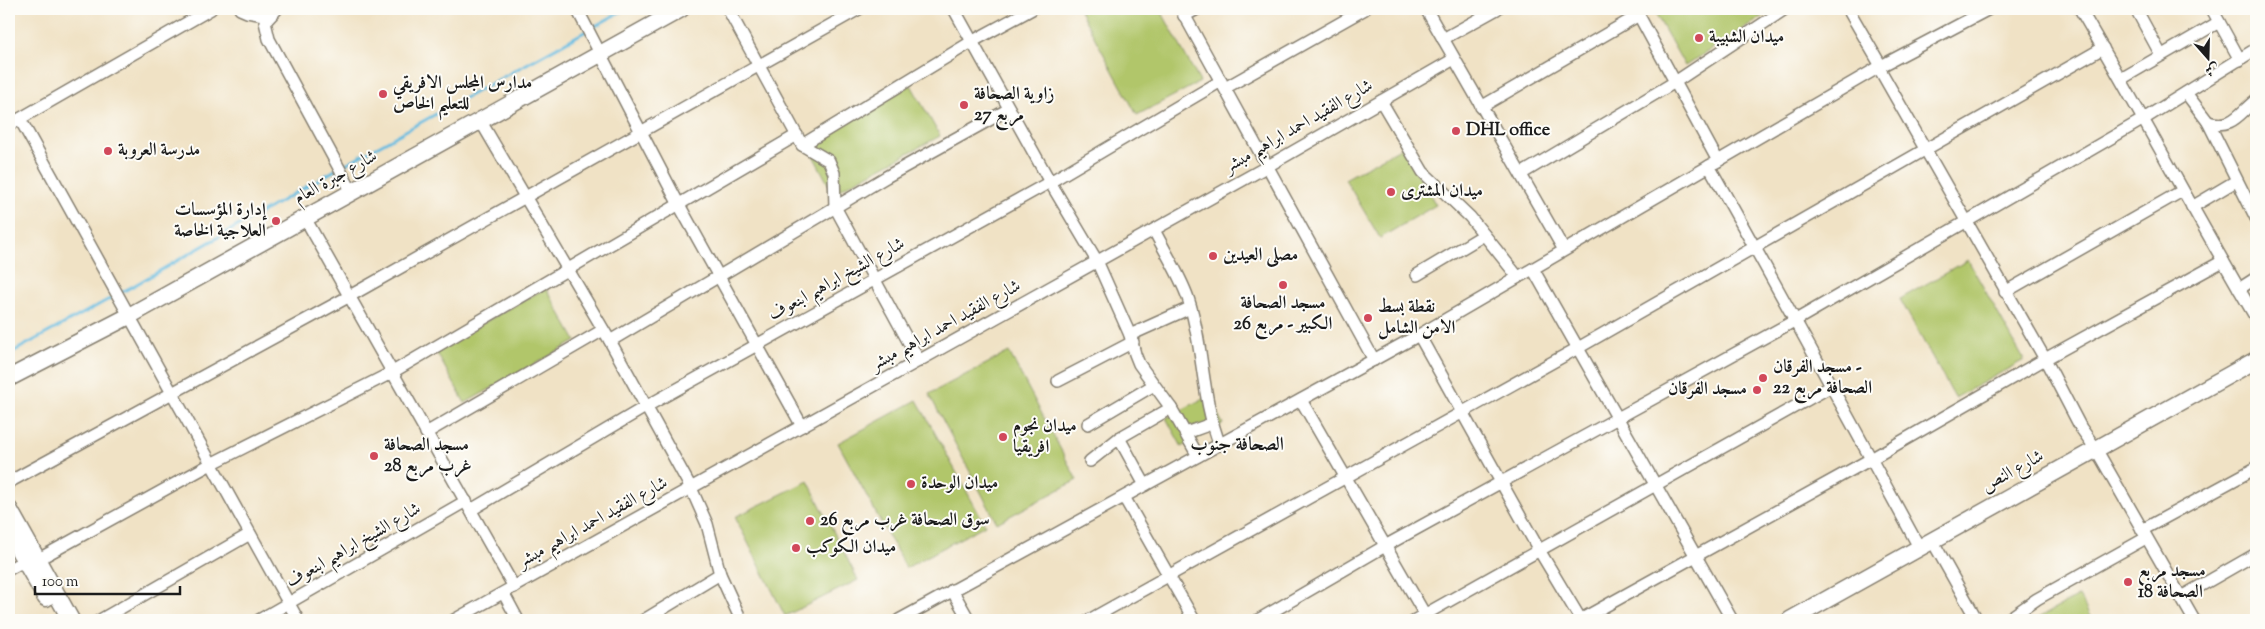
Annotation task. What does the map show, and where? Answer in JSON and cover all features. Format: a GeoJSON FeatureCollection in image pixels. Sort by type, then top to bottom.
{"type":"FeatureCollection","features":[{"type":"Feature","properties":{"kind":"main road","name":"شارع جبرة العام"},"geometry":{"type":"LineString","coordinates":[[9,378],[128,316],[681,9]]}},
{"type":"Feature","properties":{"kind":"main road","name":"شارع النص"},"geometry":{"type":"LineString","coordinates":[[1790,620],[2256,360]]}},
{"type":"Feature","properties":{"kind":"main road"},"geometry":{"type":"LineString","coordinates":[[9,509],[59,620]]}},
{"type":"Feature","properties":{"kind":"main road"},"geometry":{"type":"LineString","coordinates":[[9,533],[31,560],[71,620]]}},
{"type":"Feature","properties":{"kind":"street"},"geometry":{"type":"LineString","coordinates":[[9,125],[211,9]]}},
{"type":"Feature","properties":{"kind":"street"},"geometry":{"type":"LineString","coordinates":[[240,9],[247,12],[273,12]]}},
{"type":"Feature","properties":{"kind":"street"},"geometry":{"type":"LineString","coordinates":[[577,9],[678,203],[802,426]]}},
{"type":"Feature","properties":{"kind":"street"},"geometry":{"type":"LineString","coordinates":[[728,9],[800,140],[828,161],[834,173],[835,207],[919,361]]}},
{"type":"Feature","properties":{"kind":"street"},"geometry":{"type":"LineString","coordinates":[[9,482],[348,297],[859,9]]}},
{"type":"Feature","properties":{"kind":"street"},"geometry":{"type":"LineString","coordinates":[[954,9],[974,41],[1050,182],[1097,261],[1132,339],[1134,354],[1139,364],[1171,408],[1198,456]]}},
{"type":"Feature","properties":{"kind":"street"},"geometry":{"type":"LineString","coordinates":[[9,569],[31,560],[211,464],[391,373],[678,203],[800,140],[1032,9]]}},
{"type":"Feature","properties":{"kind":"street"},"geometry":{"type":"LineString","coordinates":[[1197,9],[1182,12],[1374,360]]}},
{"type":"Feature","properties":{"kind":"street","name":"شارع الشيخ ابراهيم ابنعوف"},"geometry":{"type":"LineString","coordinates":[[259,620],[468,506],[1223,85],[1365,9]]}},
{"type":"Feature","properties":{"kind":"street"},"geometry":{"type":"LineString","coordinates":[[1426,9],[1564,250]]}},
{"type":"Feature","properties":{"kind":"street"},"geometry":{"type":"LineString","coordinates":[[1443,39],[1497,9]]}},
{"type":"Feature","properties":{"kind":"street"},"geometry":{"type":"LineString","coordinates":[[1521,174],[1675,82],[1785,9]]}},
{"type":"Feature","properties":{"kind":"street"},"geometry":{"type":"LineString","coordinates":[[1848,9],[2045,359],[2081,428],[2096,449],[2194,620]]}},
{"type":"Feature","properties":{"kind":"street"},"geometry":{"type":"LineString","coordinates":[[899,620],[1374,360],[1880,67],[1989,9]]}},
{"type":"Feature","properties":{"kind":"street"},"geometry":{"type":"LineString","coordinates":[[2080,9],[2256,318]]}},
{"type":"Feature","properties":{"kind":"street"},"geometry":{"type":"LineString","coordinates":[[2136,9],[2161,55]]}},
{"type":"Feature","properties":{"kind":"street"},"geometry":{"type":"LineString","coordinates":[[2212,9],[2240,60]]}},
{"type":"Feature","properties":{"kind":"street"},"geometry":{"type":"LineString","coordinates":[[273,12],[265,22],[274,51],[352,192]]}},
{"type":"Feature","properties":{"kind":"street"},"geometry":{"type":"LineString","coordinates":[[1481,107],[1637,12],[1675,82],[1755,247],[1796,320],[1830,387],[1871,460],[1977,620]]}},
{"type":"Feature","properties":{"kind":"street"},"geometry":{"type":"LineString","coordinates":[[2121,79],[2219,22]]}},
{"type":"Feature","properties":{"kind":"street"},"geometry":{"type":"LineString","coordinates":[[1089,620],[1578,348],[2103,48]]}},
{"type":"Feature","properties":{"kind":"street"},"geometry":{"type":"LineString","coordinates":[[1258,620],[1385,546],[1796,320],[2142,120],[2256,49]]}},
{"type":"Feature","properties":{"kind":"street","name":"شارع الفقيد احمد ابراهيم مبشر"},"geometry":{"type":"LineString","coordinates":[[454,620],[504,594],[1154,230],[1454,59]]}},
{"type":"Feature","properties":{"kind":"street"},"geometry":{"type":"LineString","coordinates":[[2186,93],[2208,122],[2236,182],[2255,212]]}},
{"type":"Feature","properties":{"kind":"street"},"geometry":{"type":"LineString","coordinates":[[1381,101],[1423,172],[1467,214],[1518,277]]}},
{"type":"Feature","properties":{"kind":"street"},"geometry":{"type":"LineString","coordinates":[[2208,122],[2221,126],[2236,120],[2256,102]]}},
{"type":"Feature","properties":{"kind":"street"},"geometry":{"type":"LineString","coordinates":[[610,341],[835,207],[1009,109]]}},
{"type":"Feature","properties":{"kind":"street"},"geometry":{"type":"LineString","coordinates":[[20,119],[298,620]]}},
{"type":"Feature","properties":{"kind":"street"},"geometry":{"type":"LineString","coordinates":[[480,120],[610,341],[691,488],[707,524],[720,574],[741,620]]}},
{"type":"Feature","properties":{"kind":"street"},"geometry":{"type":"LineString","coordinates":[[2192,207],[2236,182]]}},
{"type":"Feature","properties":{"kind":"street"},"geometry":{"type":"LineString","coordinates":[[2006,292],[2182,191]]}},
{"type":"Feature","properties":{"kind":"street"},"geometry":{"type":"LineString","coordinates":[[305,218],[391,373],[514,587]]}},
{"type":"Feature","properties":{"kind":"street"},"geometry":{"type":"LineString","coordinates":[[1154,230],[1186,292],[1200,354],[1211,424],[1220,445]]}},
{"type":"Feature","properties":{"kind":"street"},"geometry":{"type":"LineString","coordinates":[[1417,275],[1484,235]]}},
{"type":"Feature","properties":{"kind":"street"},"geometry":{"type":"LineString","coordinates":[[1418,335],[1580,620],[1871,460],[2045,359],[2223,261]]}},
{"type":"Feature","properties":{"kind":"street"},"geometry":{"type":"LineString","coordinates":[[1533,269],[1732,620]]}},
{"type":"Feature","properties":{"kind":"street"},"geometry":{"type":"LineString","coordinates":[[2239,288],[2256,278]]}},
{"type":"Feature","properties":{"kind":"street"},"geometry":{"type":"LineString","coordinates":[[1058,381],[1190,308]]}},
{"type":"Feature","properties":{"kind":"street"},"geometry":{"type":"LineString","coordinates":[[426,433],[603,330]]}},
{"type":"Feature","properties":{"kind":"street"},"geometry":{"type":"LineString","coordinates":[[1088,424],[1154,385]]}},
{"type":"Feature","properties":{"kind":"street"},"geometry":{"type":"LineString","coordinates":[[1301,400],[1385,546],[1423,619],[1539,550],[1830,387]]}},
{"type":"Feature","properties":{"kind":"street"},"geometry":{"type":"LineString","coordinates":[[1090,461],[1119,438],[1171,408]]}},
{"type":"Feature","properties":{"kind":"street"},"geometry":{"type":"LineString","coordinates":[[1186,433],[1211,424]]}},
{"type":"Feature","properties":{"kind":"street"},"geometry":{"type":"LineString","coordinates":[[1119,438],[1145,485]]}},
{"type":"Feature","properties":{"kind":"street"},"geometry":{"type":"LineString","coordinates":[[2007,620],[2037,599],[2256,468]]}},
{"type":"Feature","properties":{"kind":"street"},"geometry":{"type":"LineString","coordinates":[[1124,497],[1194,620]]}},
{"type":"Feature","properties":{"kind":"street"},"geometry":{"type":"LineString","coordinates":[[100,620],[250,534]]}},
{"type":"Feature","properties":{"kind":"street"},"geometry":{"type":"LineString","coordinates":[[2181,597],[2256,554]]}},
{"type":"Feature","properties":{"kind":"street"},"geometry":{"type":"LineString","coordinates":[[644,620],[720,574]]}},
{"type":"Feature","properties":{"kind":"street"},"geometry":{"type":"LineString","coordinates":[[952,590],[969,620]]}},
{"type":"Feature","properties":{"kind":"street"},"geometry":{"type":"LineString","coordinates":[[504,594],[518,620]]}},
{"type":"Feature","properties":{"kind":"green space"},"geometry":{"type":"Polygon","coordinates":[[[1079,9],[1160,9],[1200,82],[1137,115],[1079,9]]]}},
{"type":"Feature","properties":{"kind":"green space","name":"ميدان الشبيبة"},"geometry":{"type":"Polygon","coordinates":[[[1653,9],[1775,9],[1685,66],[1653,9]]]}},
{"type":"Feature","properties":{"kind":"green space"},"geometry":{"type":"Polygon","coordinates":[[[911,85],[940,136],[833,193],[807,144],[911,85]]]}},
{"type":"Feature","properties":{"kind":"green space","name":"ميدان المشترى"},"geometry":{"type":"Polygon","coordinates":[[[1402,147],[1436,205],[1380,238],[1345,179],[1402,147]]]}},
{"type":"Feature","properties":{"kind":"green space"},"geometry":{"type":"Polygon","coordinates":[[[1968,260],[2024,360],[1955,398],[1900,299],[1968,260]]]}},
{"type":"Feature","properties":{"kind":"green space"},"geometry":{"type":"Polygon","coordinates":[[[546,288],[576,341],[465,403],[435,350],[546,288]]]}},
{"type":"Feature","properties":{"kind":"green space","name":"ميدان نجوم افريقيا"},"geometry":{"type":"Polygon","coordinates":[[[1009,352],[1077,480],[997,523],[929,394],[1009,352]]]}},
{"type":"Feature","properties":{"kind":"green space"},"geometry":{"type":"Polygon","coordinates":[[[1208,396],[1223,424],[1182,447],[1166,418],[1208,396]]]}},
{"type":"Feature","properties":{"kind":"green space","name":"ميدان الوحدة"},"geometry":{"type":"Polygon","coordinates":[[[917,400],[985,525],[906,568],[838,443],[917,400]]]}},
{"type":"Feature","properties":{"kind":"green space","name":"ميدان الكوكب"},"geometry":{"type":"Polygon","coordinates":[[[808,481],[858,580],[785,616],[735,517],[808,481]]]}},
{"type":"Feature","properties":{"kind":"green space"},"geometry":{"type":"Polygon","coordinates":[[[2079,596],[2092,620],[2034,620],[2079,596]]]}},
{"type":"Feature","properties":{"kind":"waterway"},"geometry":{"type":"LineString","coordinates":[[342,166],[626,9]]}},
{"type":"Feature","properties":{"kind":"waterway"},"geometry":{"type":"LineString","coordinates":[[9,354],[135,285],[337,169]]}},
{"type":"Feature","properties":{"kind":"place","name":"ميدان الشبيبة"},"geometry":{"type":"Point","coordinates":[1699,38]}},
{"type":"Feature","properties":{"kind":"place","name":"مدارس المجلس الافريقي للتعليم الخاص"},"geometry":{"type":"Point","coordinates":[383,94]}},
{"type":"Feature","properties":{"kind":"place","name":"زاوية الصحافة مربع 27"},"geometry":{"type":"Point","coordinates":[964,105]}},
{"type":"Feature","properties":{"kind":"place","name":"DHL office"},"geometry":{"type":"Point","coordinates":[1456,131]}},
{"type":"Feature","properties":{"kind":"place","name":"مدرسة العروبة"},"geometry":{"type":"Point","coordinates":[108,151]}},
{"type":"Feature","properties":{"kind":"place","name":"ميدان المشترى"},"geometry":{"type":"Point","coordinates":[1391,192]}},
{"type":"Feature","properties":{"kind":"place","name":"إدارة المؤسسات العلاجية الخاصة"},"geometry":{"type":"Point","coordinates":[276,221]}},
{"type":"Feature","properties":{"kind":"place","name":"مصلى العيدين"},"geometry":{"type":"Point","coordinates":[1213,256]}},
{"type":"Feature","properties":{"kind":"place","name":"مسجد الصحافة الكبير - مربع 26"},"geometry":{"type":"Point","coordinates":[1283,285]}},
{"type":"Feature","properties":{"kind":"place","name":"نقطة بسط الامن الشامل"},"geometry":{"type":"Point","coordinates":[1368,318]}},
{"type":"Feature","properties":{"kind":"place","name":"مسجد الفرقان - الصحافة مربع 22"},"geometry":{"type":"Point","coordinates":[1763,378]}},
{"type":"Feature","properties":{"kind":"place","name":"مسجد الفرقان"},"geometry":{"type":"Point","coordinates":[1757,390]}},
{"type":"Feature","properties":{"kind":"place","name":"ميدان نجوم افريقيا"},"geometry":{"type":"Point","coordinates":[1003,437]}},
{"type":"Feature","properties":{"kind":"place","name":"مسجد الصحافة غرب مربع 28"},"geometry":{"type":"Point","coordinates":[374,456]}},
{"type":"Feature","properties":{"kind":"place","name":"ميدان الوحدة"},"geometry":{"type":"Point","coordinates":[911,484]}},
{"type":"Feature","properties":{"kind":"place","name":"سوق الصحافة غرب مربع 26"},"geometry":{"type":"Point","coordinates":[810,521]}},
{"type":"Feature","properties":{"kind":"place","name":"ميدان الكوكب"},"geometry":{"type":"Point","coordinates":[796,548]}},
{"type":"Feature","properties":{"kind":"place","name":"مسجد مربع 18 الصحافة"},"geometry":{"type":"Point","coordinates":[2128,582]}},
{"type":"Feature","properties":{"kind":"district","name":"الصحافة جنوب"},"geometry":{"type":"Point","coordinates":[1237,445]}}]}
